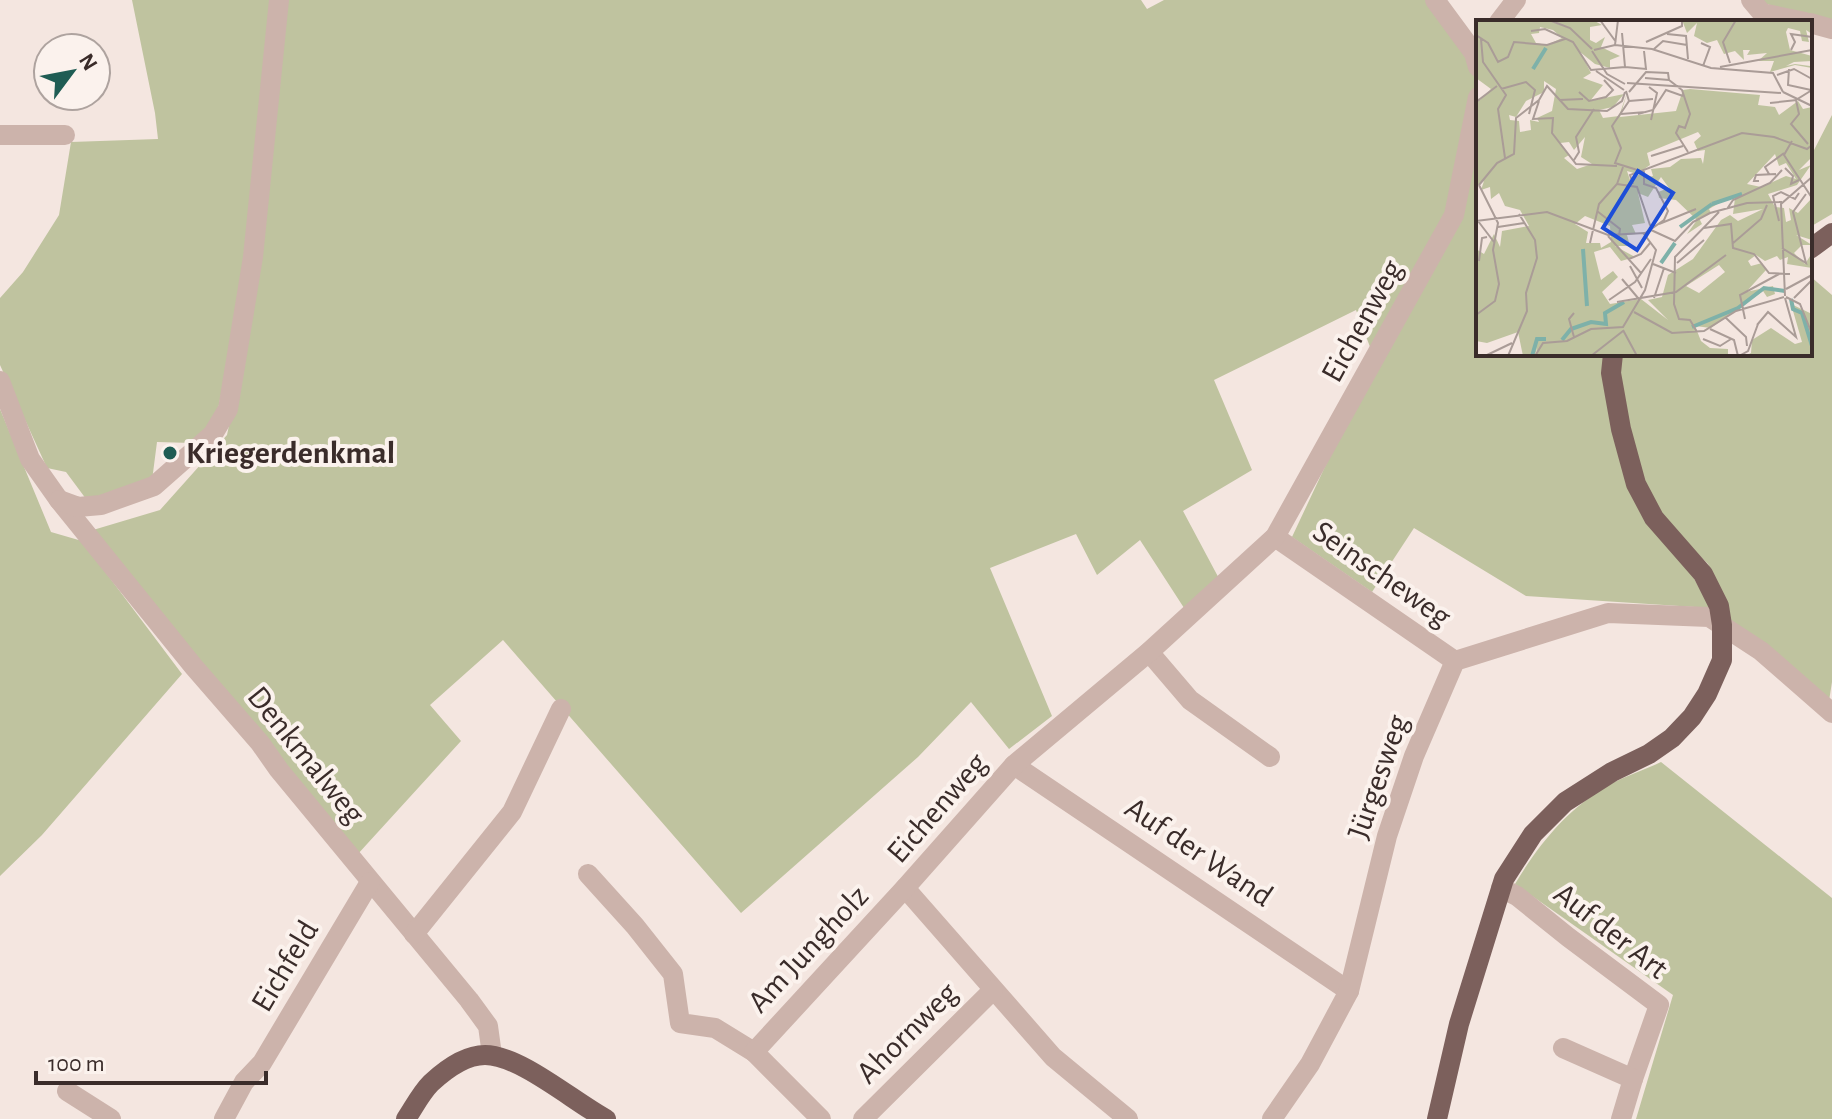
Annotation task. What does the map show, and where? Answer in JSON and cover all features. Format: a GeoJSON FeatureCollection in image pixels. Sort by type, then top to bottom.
{"type":"FeatureCollection","features":[{"type":"Feature","properties":{"kind":"main road"},"geometry":{"type":"LineString","coordinates":[[1812,248],[1832,233]]}},
{"type":"Feature","properties":{"kind":"main road"},"geometry":{"type":"LineString","coordinates":[[1437,1119],[1459,1024],[1504,879],[1533,834],[1565,802],[1672,738],[1692,717],[1707,694],[1722,660],[1719,606],[1703,574],[1654,518],[1636,484],[1621,429],[1611,373],[1613,356]]}},
{"type":"Feature","properties":{"kind":"main road"},"geometry":{"type":"LineString","coordinates":[[406,1119],[429,1085],[452,1066],[473,1056],[492,1055],[513,1062],[606,1119]]}},
{"type":"Feature","properties":{"kind":"street"},"geometry":{"type":"LineString","coordinates":[[59,500],[78,507],[101,505],[154,486],[213,434],[228,409],[253,257],[279,0]]}},
{"type":"Feature","properties":{"kind":"street"},"geometry":{"type":"LineString","coordinates":[[1435,0],[1476,55]]}},
{"type":"Feature","properties":{"kind":"street"},"geometry":{"type":"LineString","coordinates":[[1501,20],[1516,0]]}},
{"type":"Feature","properties":{"kind":"street"},"geometry":{"type":"LineString","coordinates":[[1751,0],[1762,13],[1794,20]]}},
{"type":"Feature","properties":{"kind":"street"},"geometry":{"type":"LineString","coordinates":[[1812,24],[1832,29]]}},
{"type":"Feature","properties":{"kind":"street","name":"Eichenweg"},"geometry":{"type":"LineString","coordinates":[[1128,1119],[1053,1057],[905,888],[1014,765],[1149,652],[1275,537],[1454,215],[1476,107]]}},
{"type":"Feature","properties":{"kind":"street"},"geometry":{"type":"LineString","coordinates":[[0,135],[65,135]]}},
{"type":"Feature","properties":{"kind":"street","name":"Denkmalweg"},"geometry":{"type":"LineString","coordinates":[[0,381],[30,459],[59,500],[469,1000],[488,1026],[492,1055]]}},
{"type":"Feature","properties":{"kind":"street","name":"Seinscheweg"},"geometry":{"type":"LineString","coordinates":[[1275,537],[1455,661]]}},
{"type":"Feature","properties":{"kind":"street"},"geometry":{"type":"LineString","coordinates":[[1455,661],[1608,613],[1709,617],[1761,651],[1832,713]]}},
{"type":"Feature","properties":{"kind":"street"},"geometry":{"type":"LineString","coordinates":[[1149,652],[1190,700],[1270,757]]}},
{"type":"Feature","properties":{"kind":"street","name":"Jürgesweg"},"geometry":{"type":"LineString","coordinates":[[1272,1119],[1310,1064],[1349,991],[1387,836],[1414,756],[1455,661]]}},
{"type":"Feature","properties":{"kind":"street"},"geometry":{"type":"LineString","coordinates":[[414,934],[512,812],[561,709]]}},
{"type":"Feature","properties":{"kind":"street","name":"Auf der Wand"},"geometry":{"type":"LineString","coordinates":[[1014,765],[1349,991]]}},
{"type":"Feature","properties":{"kind":"street","name":"Am Jungholz"},"geometry":{"type":"LineString","coordinates":[[588,874],[673,974],[680,1023],[715,1028],[754,1052],[821,1119]]}},
{"type":"Feature","properties":{"kind":"street","name":"Eichfeld"},"geometry":{"type":"LineString","coordinates":[[224,1119],[244,1082],[262,1063],[370,882]]}},
{"type":"Feature","properties":{"kind":"street","name":"Am Jungholz"},"geometry":{"type":"LineString","coordinates":[[754,1052],[905,888]]}},
{"type":"Feature","properties":{"kind":"street","name":"Auf der Art"},"geometry":{"type":"LineString","coordinates":[[1501,888],[1517,896],[1659,1005],[1621,1119]]}},
{"type":"Feature","properties":{"kind":"street","name":"Ahornweg"},"geometry":{"type":"LineString","coordinates":[[863,1119],[993,990]]}},
{"type":"Feature","properties":{"kind":"street"},"geometry":{"type":"LineString","coordinates":[[1563,1048],[1633,1079]]}},
{"type":"Feature","properties":{"kind":"street"},"geometry":{"type":"LineString","coordinates":[[67,1091],[111,1119]]}},
{"type":"Feature","properties":{"kind":"green space"},"geometry":{"type":"Polygon","coordinates":[[[132,0],[271,0],[242,291],[213,434],[192,443],[157,442],[150,496],[95,511],[66,472],[47,468],[0,365],[0,298],[23,272],[59,215],[71,142],[158,139],[132,0]]]}},
{"type":"Feature","properties":{"kind":"green space"},"geometry":{"type":"Polygon","coordinates":[[[286,0],[1141,0],[1147,9],[1164,0],[1439,0],[1476,50],[1476,356],[1606,356],[1613,427],[1710,608],[1526,596],[1414,528],[1372,592],[1292,537],[1375,360],[1356,310],[1214,380],[1252,470],[1183,511],[1223,586],[1186,611],[1140,540],[1097,575],[1076,534],[990,568],[1052,716],[1009,749],[971,702],[918,757],[741,913],[503,640],[430,705],[461,741],[357,855],[93,530],[160,510],[227,435],[253,310],[286,0]]]}},
{"type":"Feature","properties":{"kind":"green space"},"geometry":{"type":"Polygon","coordinates":[[[1755,0],[1832,0],[1832,26],[1755,0]]]}},
{"type":"Feature","properties":{"kind":"green space"},"geometry":{"type":"Polygon","coordinates":[[[1832,115],[1832,214],[1812,226],[1812,152],[1832,115]]]}},
{"type":"Feature","properties":{"kind":"green space"},"geometry":{"type":"Polygon","coordinates":[[[1812,278],[1832,295],[1832,682],[1829,701],[1730,622],[1726,604],[1708,564],[1661,518],[1642,482],[1621,387],[1620,356],[1812,356],[1812,278]]]}},
{"type":"Feature","properties":{"kind":"green space"},"geometry":{"type":"Polygon","coordinates":[[[0,409],[51,532],[82,541],[182,674],[42,835],[0,876],[0,409]]]}},
{"type":"Feature","properties":{"kind":"green space"},"geometry":{"type":"Polygon","coordinates":[[[1661,762],[1832,898],[1832,1119],[1636,1119],[1673,995],[1515,884],[1544,841],[1580,805],[1615,782],[1661,762]]]}},
{"type":"Feature","properties":{"kind":"place","name":"Kriegerdenkmal"},"geometry":{"type":"Point","coordinates":[170,453]}}]}
